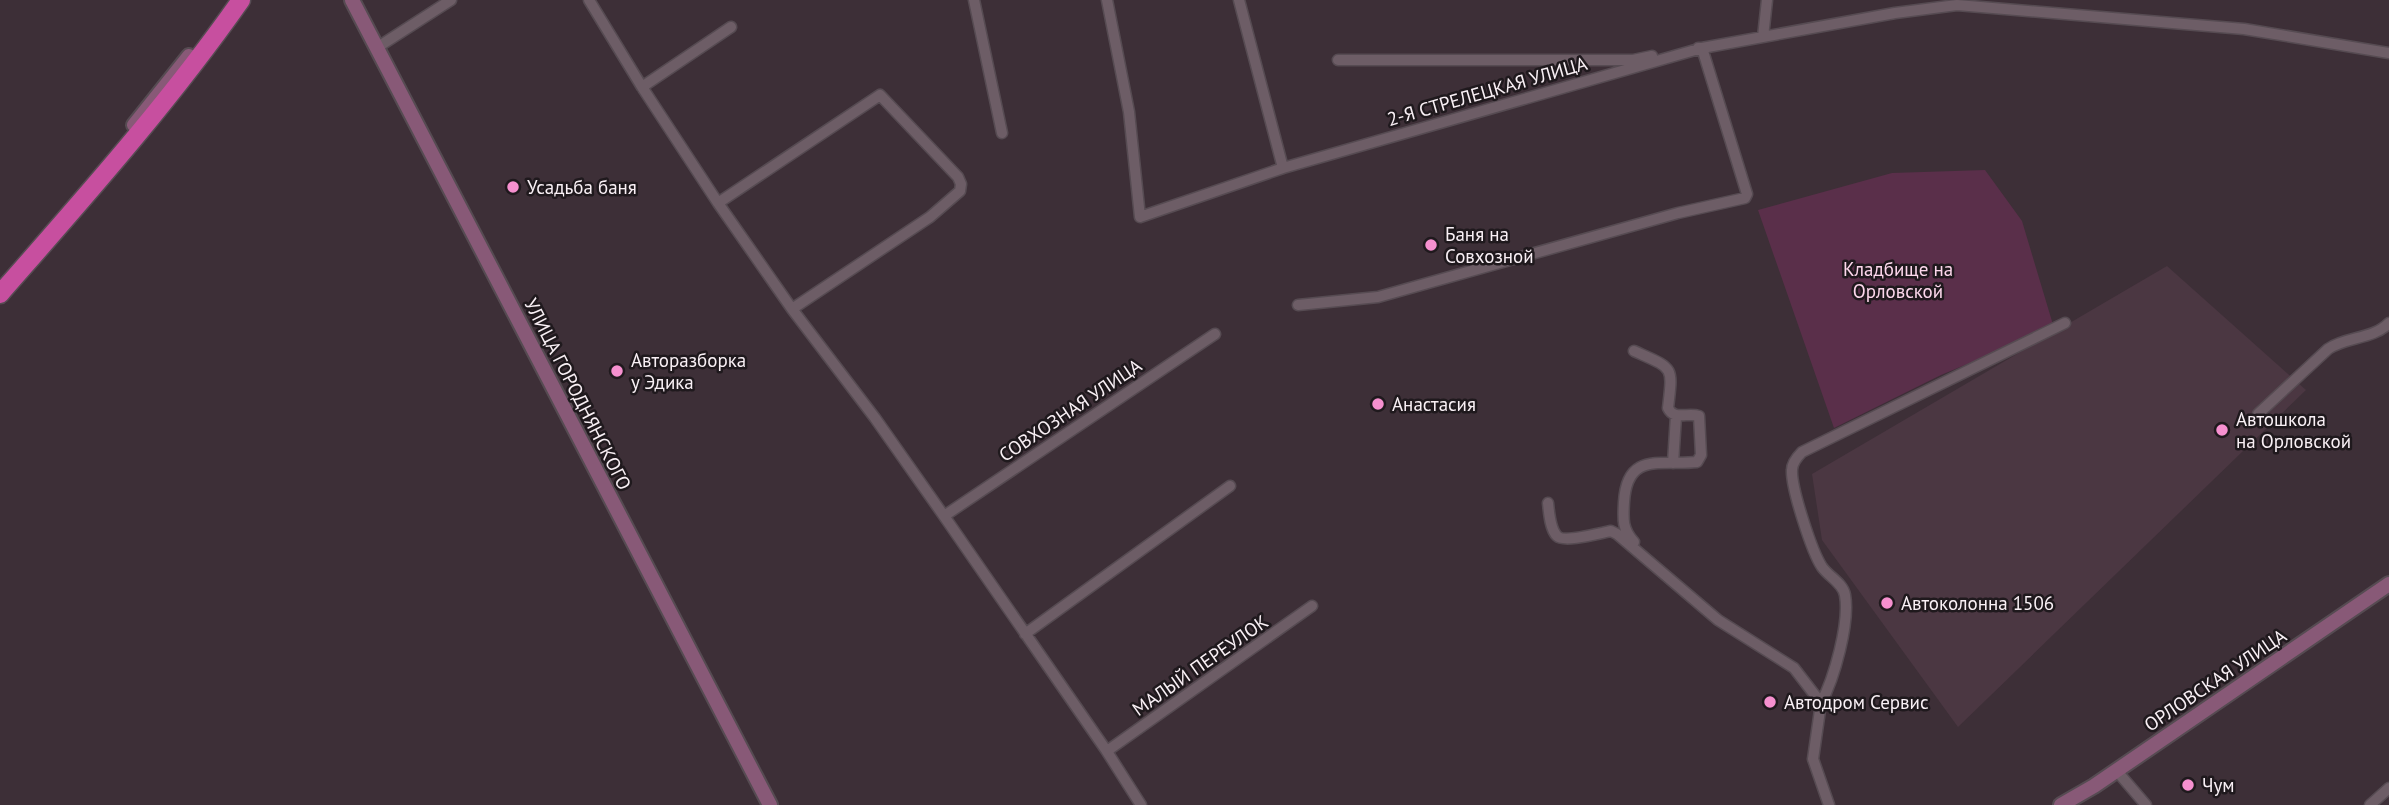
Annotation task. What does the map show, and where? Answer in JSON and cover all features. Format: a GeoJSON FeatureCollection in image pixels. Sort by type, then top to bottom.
{"type":"FeatureCollection","features":[{"type":"Feature","properties":{"kind":"highway"},"geometry":{"type":"LineString","coordinates":[[0,294],[66,220],[241,0]]}},
{"type":"Feature","properties":{"kind":"main road"},"geometry":{"type":"LineString","coordinates":[[22,268],[233,0]]}},
{"type":"Feature","properties":{"kind":"main road"},"geometry":{"type":"LineString","coordinates":[[66,220],[162,114],[251,0]]}},
{"type":"Feature","properties":{"kind":"main road","name":"УЛИЦА ГОРОДНЯНСКОГО"},"geometry":{"type":"LineString","coordinates":[[353,1],[770,805]]}},
{"type":"Feature","properties":{"kind":"main road","name":"ОРЛОВСКАЯ УЛИЦА"},"geometry":{"type":"LineString","coordinates":[[2061,805],[2094,786],[2389,584]]}},
{"type":"Feature","properties":{"kind":"street"},"geometry":{"type":"LineString","coordinates":[[378,47],[451,0]]}},
{"type":"Feature","properties":{"kind":"street"},"geometry":{"type":"LineString","coordinates":[[589,0],[718,203],[944,516],[1107,751],[1141,805]]}},
{"type":"Feature","properties":{"kind":"street"},"geometry":{"type":"LineString","coordinates":[[974,0],[1002,133]]}},
{"type":"Feature","properties":{"kind":"street","name":"2-Я СТРЕЛЕЦКАЯ УЛИЦА"},"geometry":{"type":"LineString","coordinates":[[1107,0],[1129,112],[1140,218],[1283,168],[1702,48]]}},
{"type":"Feature","properties":{"kind":"street"},"geometry":{"type":"LineString","coordinates":[[1239,0],[1283,168]]}},
{"type":"Feature","properties":{"kind":"street"},"geometry":{"type":"LineString","coordinates":[[1763,37],[1767,0]]}},
{"type":"Feature","properties":{"kind":"street","name":"2-Я СТРЕЛЕЦКАЯ УЛИЦА"},"geometry":{"type":"LineString","coordinates":[[1338,60],[1633,60],[1895,13],[1957,5],[2244,29],[2389,53]]}},
{"type":"Feature","properties":{"kind":"street"},"geometry":{"type":"LineString","coordinates":[[642,87],[732,27]]}},
{"type":"Feature","properties":{"kind":"street"},"geometry":{"type":"LineString","coordinates":[[1298,304],[1378,297],[1678,213],[1745,198],[1747,194],[1702,48]]}},
{"type":"Feature","properties":{"kind":"street"},"geometry":{"type":"LineString","coordinates":[[718,203],[880,95],[958,177],[960,191],[930,218],[792,309]]}},
{"type":"Feature","properties":{"kind":"street"},"geometry":{"type":"LineString","coordinates":[[1829,805],[1813,759],[1821,703],[1835,672],[1845,618],[1846,595],[1842,586],[1821,566],[1810,544],[1792,473],[1797,457],[1802,452],[2065,323]]}},
{"type":"Feature","properties":{"kind":"street"},"geometry":{"type":"LineString","coordinates":[[2259,414],[2328,349],[2337,343],[2374,334],[2389,323]]}},
{"type":"Feature","properties":{"kind":"street","name":"СОВХОЗНАЯ УЛИЦА"},"geometry":{"type":"LineString","coordinates":[[944,516],[1215,334]]}},
{"type":"Feature","properties":{"kind":"street"},"geometry":{"type":"LineString","coordinates":[[1634,351],[1670,370],[1668,408],[1675,416],[1699,416],[1701,455],[1699,461],[1652,463],[1632,472],[1625,493],[1622,522],[1638,551]]}},
{"type":"Feature","properties":{"kind":"street"},"geometry":{"type":"LineString","coordinates":[[1673,463],[1675,416]]}},
{"type":"Feature","properties":{"kind":"street"},"geometry":{"type":"LineString","coordinates":[[1025,634],[1230,486]]}},
{"type":"Feature","properties":{"kind":"street"},"geometry":{"type":"LineString","coordinates":[[1548,503],[1554,531],[1562,539],[1611,531],[1622,522]]}},
{"type":"Feature","properties":{"kind":"street"},"geometry":{"type":"LineString","coordinates":[[1611,531],[1718,620],[1794,668],[1821,703]]}},
{"type":"Feature","properties":{"kind":"street","name":"МАЛЫЙ ПЕРЕУЛОК"},"geometry":{"type":"LineString","coordinates":[[1107,751],[1312,606]]}},
{"type":"Feature","properties":{"kind":"street"},"geometry":{"type":"LineString","coordinates":[[2116,770],[2146,805]]}},
{"type":"Feature","properties":{"kind":"street"},"geometry":{"type":"LineString","coordinates":[[2370,805],[2389,788]]}},
{"type":"Feature","properties":{"kind":"shaded area"},"geometry":{"type":"Polygon","coordinates":[[[2167,266],[2306,390],[1958,727],[1822,540],[1812,474],[2167,266]]]}},
{"type":"Feature","properties":{"kind":"green space","name":"Кладбище на Орловской"},"geometry":{"type":"Polygon","coordinates":[[[1985,170],[2022,221],[2054,328],[1941,375],[1834,428],[1758,210],[1892,173],[1985,170]]]}},
{"type":"Feature","properties":{"kind":"place","name":"Усадьба баня"},"geometry":{"type":"Point","coordinates":[513,187]}},
{"type":"Feature","properties":{"kind":"place","name":"Баня на Совхозной"},"geometry":{"type":"Point","coordinates":[1431,245]}},
{"type":"Feature","properties":{"kind":"place","name":"Авторазборка у Эдика"},"geometry":{"type":"Point","coordinates":[617,371]}},
{"type":"Feature","properties":{"kind":"place","name":"Анастасия"},"geometry":{"type":"Point","coordinates":[1378,404]}},
{"type":"Feature","properties":{"kind":"place","name":"Автошкола на Орловской"},"geometry":{"type":"Point","coordinates":[2222,430]}},
{"type":"Feature","properties":{"kind":"place","name":"Автоколонна 1506"},"geometry":{"type":"Point","coordinates":[1887,603]}},
{"type":"Feature","properties":{"kind":"place","name":"Автодром Сервис"},"geometry":{"type":"Point","coordinates":[1770,702]}},
{"type":"Feature","properties":{"kind":"place","name":"Чум"},"geometry":{"type":"Point","coordinates":[2188,785]}}]}
